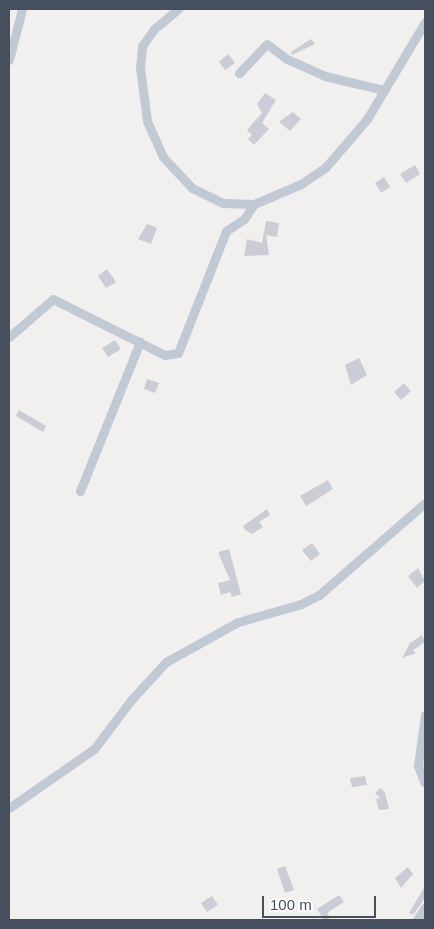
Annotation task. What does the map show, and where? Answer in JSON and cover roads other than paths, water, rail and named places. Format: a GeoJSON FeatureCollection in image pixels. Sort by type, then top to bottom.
{"type":"FeatureCollection","features":[{"type":"Feature","properties":{"kind":"street"},"geometry":{"type":"LineString","coordinates":[[9,60],[22,9]]}},
{"type":"Feature","properties":{"kind":"street"},"geometry":{"type":"LineString","coordinates":[[178,9],[154,29],[142,46],[140,67],[147,121],[163,157],[192,188],[223,203],[254,204],[301,184],[325,168],[367,119],[425,22]]}},
{"type":"Feature","properties":{"kind":"street"},"geometry":{"type":"LineString","coordinates":[[239,73],[267,44],[287,59],[325,76],[384,90]]}},
{"type":"Feature","properties":{"kind":"street"},"geometry":{"type":"LineString","coordinates":[[9,337],[53,299],[164,355],[178,353],[224,234],[244,219],[254,204]]}},
{"type":"Feature","properties":{"kind":"street"},"geometry":{"type":"LineString","coordinates":[[80,491],[140,342]]}},
{"type":"Feature","properties":{"kind":"street"},"geometry":{"type":"LineString","coordinates":[[9,808],[94,749],[136,693],[166,662],[238,622],[301,604],[319,595],[425,503]]}},
{"type":"Feature","properties":{"kind":"street"},"geometry":{"type":"LineString","coordinates":[[425,715],[418,766],[425,783]]}},
{"type":"Feature","properties":{"kind":"street"},"geometry":{"type":"LineString","coordinates":[[417,920],[425,907]]}}]}
